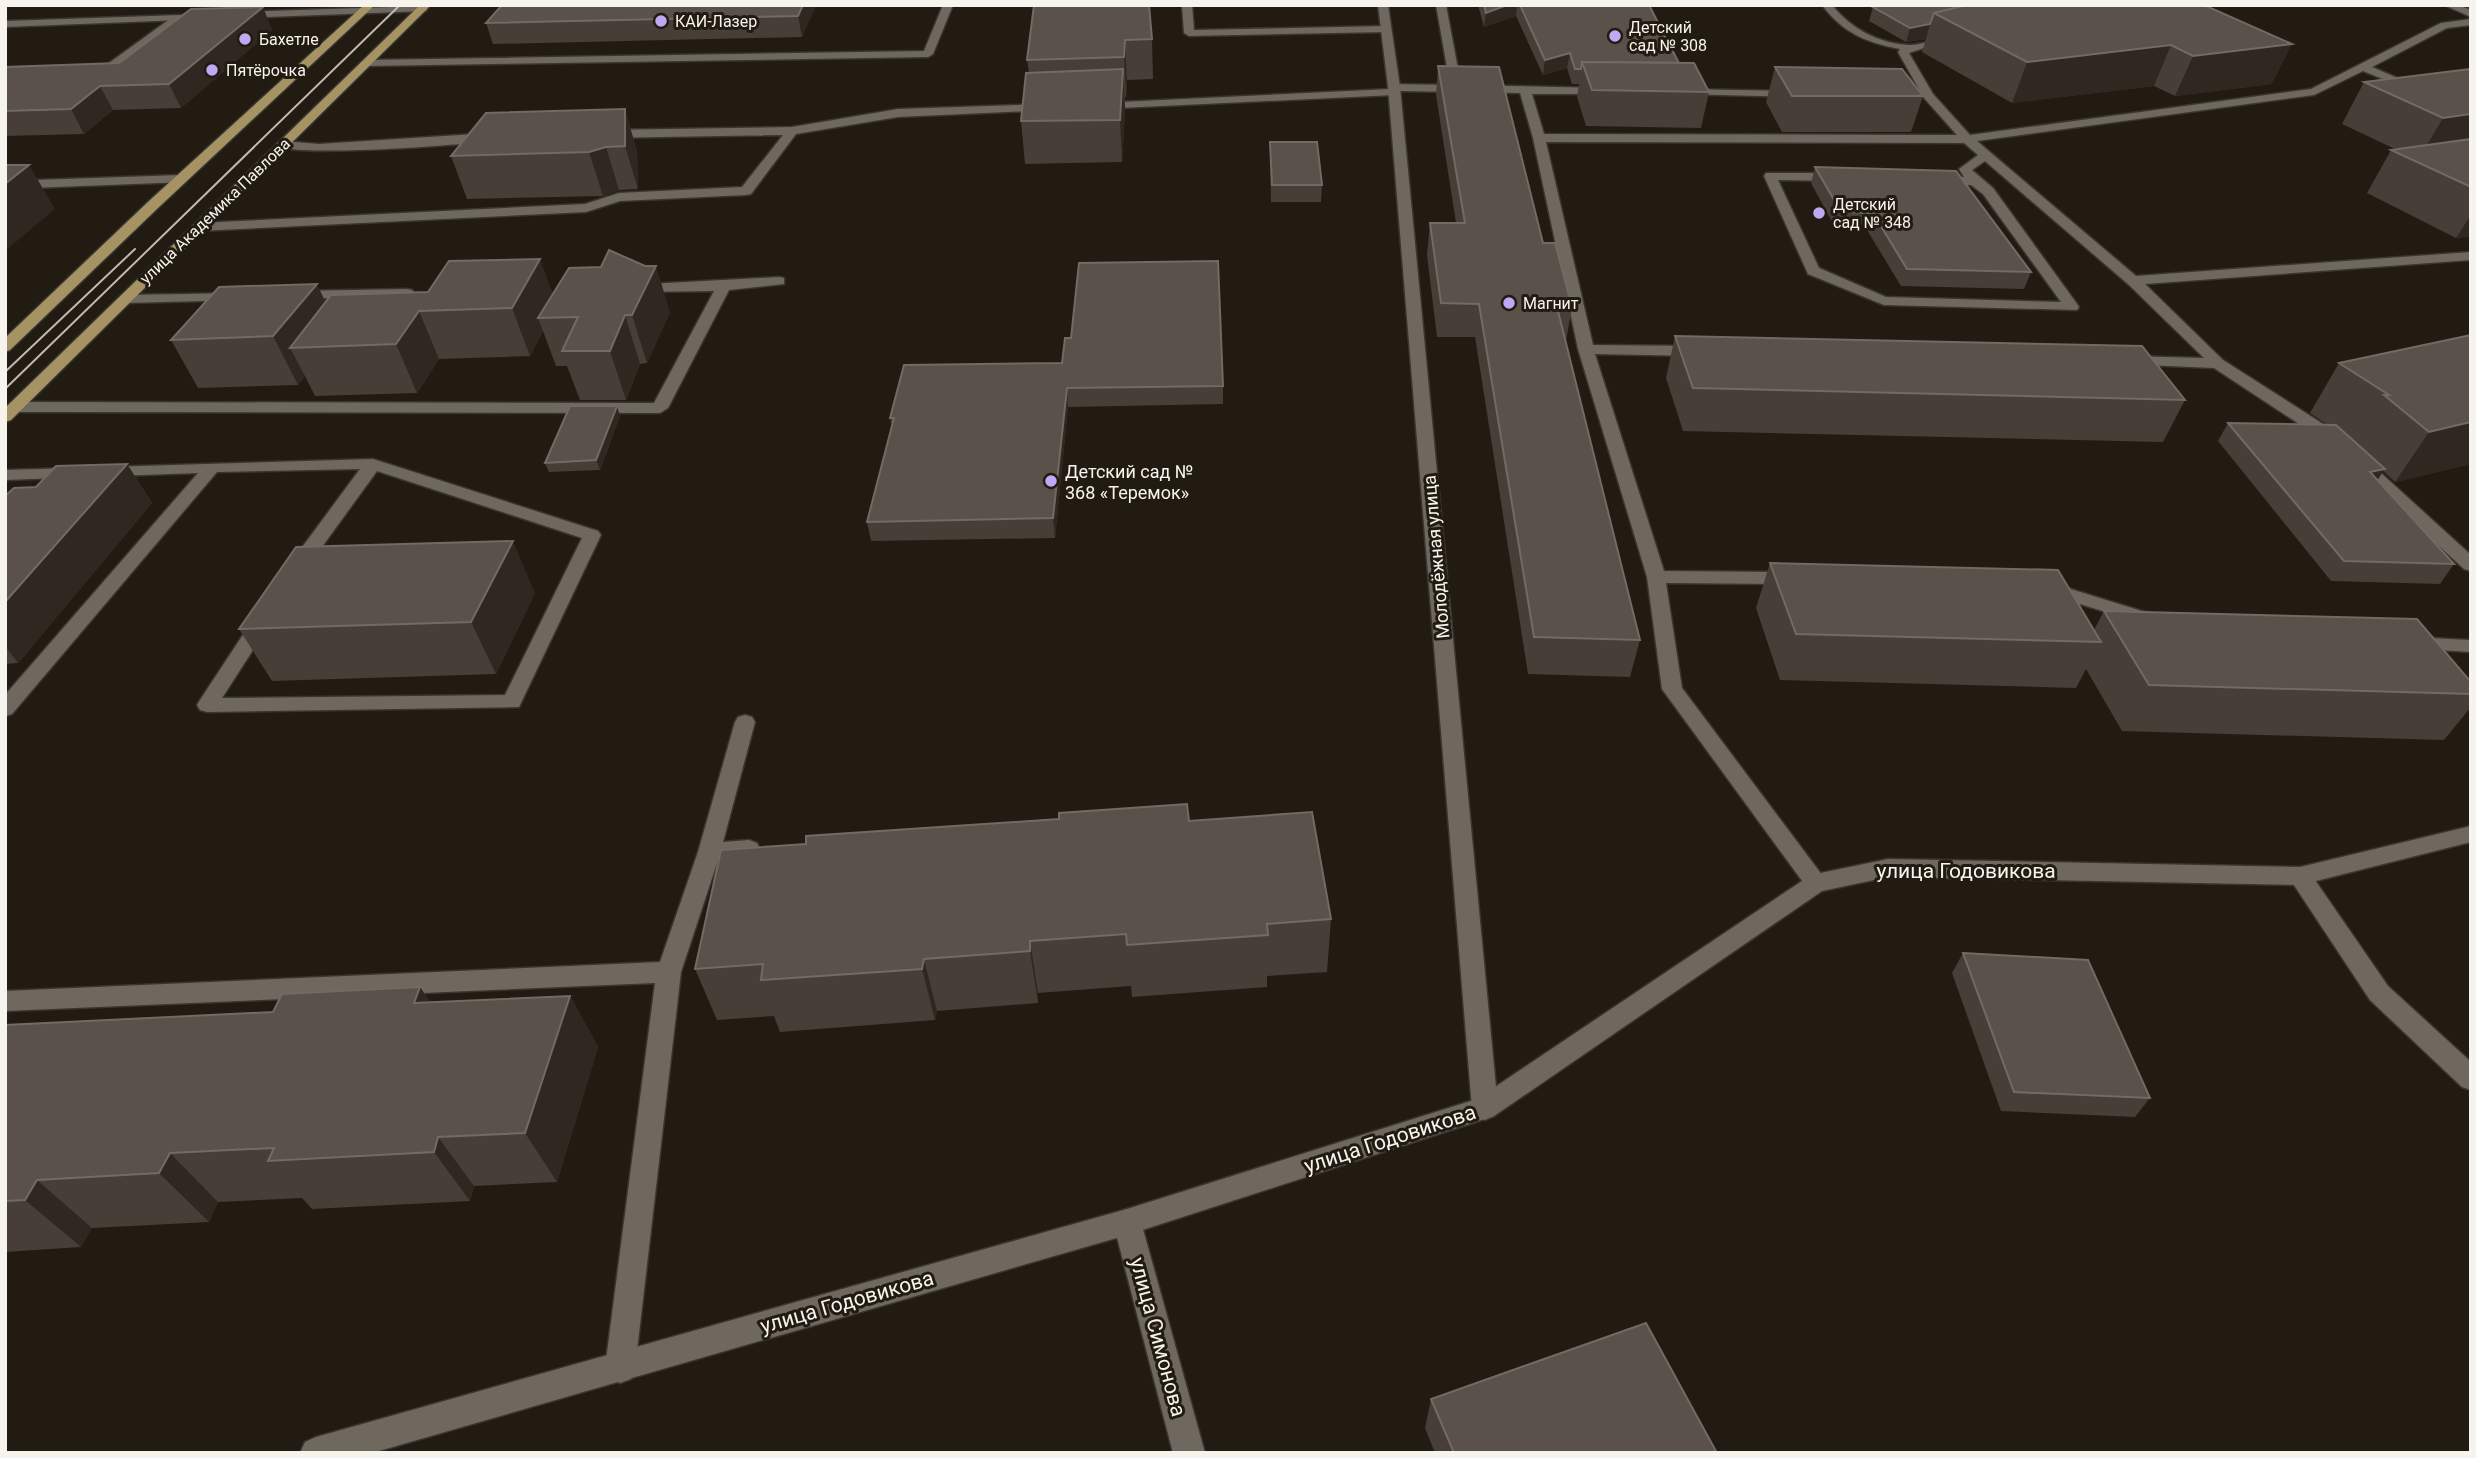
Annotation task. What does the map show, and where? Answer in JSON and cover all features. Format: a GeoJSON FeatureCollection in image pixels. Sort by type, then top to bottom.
{"type":"FeatureCollection","features":[{"type":"Feature","properties":{"kind":"main road","name":"улица Академика Павлова"},"geometry":{"type":"LineString","coordinates":[[10,412],[424,7]]}},
{"type":"Feature","properties":{"kind":"main road"},"geometry":{"type":"LineString","coordinates":[[5,346],[367,8]]}},
{"type":"Feature","properties":{"kind":"street"},"geometry":{"type":"LineString","coordinates":[[366,63],[928,54],[948,5]]}},
{"type":"Feature","properties":{"kind":"street"},"geometry":{"type":"LineString","coordinates":[[1187,5],[1189,33],[1386,29]]}},
{"type":"Feature","properties":{"kind":"street","name":"Молодёжная улица"},"geometry":{"type":"LineString","coordinates":[[1383,5],[1394,89],[1485,1108]]}},
{"type":"Feature","properties":{"kind":"street"},"geometry":{"type":"LineString","coordinates":[[1441,5],[1456,88]]}},
{"type":"Feature","properties":{"kind":"street"},"geometry":{"type":"LineString","coordinates":[[1827,5],[1849,31],[1873,41],[1915,49]]}},
{"type":"Feature","properties":{"kind":"street"},"geometry":{"type":"LineString","coordinates":[[2449,5],[2471,14]]}},
{"type":"Feature","properties":{"kind":"street"},"geometry":{"type":"LineString","coordinates":[[232,15],[424,7]]}},
{"type":"Feature","properties":{"kind":"street"},"geometry":{"type":"LineString","coordinates":[[5,24],[219,16]]}},
{"type":"Feature","properties":{"kind":"street"},"geometry":{"type":"LineString","coordinates":[[77,81],[99,78],[178,18]]}},
{"type":"Feature","properties":{"kind":"street"},"geometry":{"type":"LineString","coordinates":[[1539,138],[1967,139],[2314,92],[2445,25],[2471,22]]}},
{"type":"Feature","properties":{"kind":"street"},"geometry":{"type":"LineString","coordinates":[[1965,38],[1928,43],[1903,52],[1921,96],[1967,139],[2133,281],[2218,363],[2331,438],[2471,565]]}},
{"type":"Feature","properties":{"kind":"street"},"geometry":{"type":"LineString","coordinates":[[2362,67],[2423,93]]}},
{"type":"Feature","properties":{"kind":"street"},"geometry":{"type":"LineString","coordinates":[[1092,106],[1394,89],[1622,91]]}},
{"type":"Feature","properties":{"kind":"street"},"geometry":{"type":"LineString","coordinates":[[1525,90],[1539,138],[1586,349],[1656,578],[1672,689],[1816,883]]}},
{"type":"Feature","properties":{"kind":"street"},"geometry":{"type":"LineString","coordinates":[[1664,92],[1817,94]]}},
{"type":"Feature","properties":{"kind":"street"},"geometry":{"type":"LineString","coordinates":[[589,135],[792,131],[898,113],[1064,107]]}},
{"type":"Feature","properties":{"kind":"street"},"geometry":{"type":"LineString","coordinates":[[199,227],[586,208],[619,197],[746,191],[792,131]]}},
{"type":"Feature","properties":{"kind":"street"},"geometry":{"type":"LineString","coordinates":[[282,145],[319,148],[509,136]]}},
{"type":"Feature","properties":{"kind":"street"},"geometry":{"type":"LineString","coordinates":[[1852,178],[1770,176],[1813,271],[1884,301],[2072,307],[1988,191],[1974,181],[1965,169],[1986,155]]}},
{"type":"Feature","properties":{"kind":"street"},"geometry":{"type":"LineString","coordinates":[[5,185],[181,179]]}},
{"type":"Feature","properties":{"kind":"street"},"geometry":{"type":"LineString","coordinates":[[1919,180],[1974,181]]}},
{"type":"Feature","properties":{"kind":"street"},"geometry":{"type":"LineString","coordinates":[[2133,281],[2471,256]]}},
{"type":"Feature","properties":{"kind":"street"},"geometry":{"type":"LineString","coordinates":[[615,288],[724,286],[779,281]]}},
{"type":"Feature","properties":{"kind":"street"},"geometry":{"type":"LineString","coordinates":[[10,412],[660,408],[724,286]]}},
{"type":"Feature","properties":{"kind":"street"},"geometry":{"type":"LineString","coordinates":[[285,296],[422,292]]}},
{"type":"Feature","properties":{"kind":"street"},"geometry":{"type":"LineString","coordinates":[[125,299],[258,296]]}},
{"type":"Feature","properties":{"kind":"street"},"geometry":{"type":"LineString","coordinates":[[1586,349],[1720,352]]}},
{"type":"Feature","properties":{"kind":"street"},"geometry":{"type":"LineString","coordinates":[[2112,360],[2218,363]]}},
{"type":"Feature","properties":{"kind":"street"},"geometry":{"type":"LineString","coordinates":[[288,581],[373,464]]}},
{"type":"Feature","properties":{"kind":"street"},"geometry":{"type":"LineString","coordinates":[[5,475],[373,464],[592,536],[512,702],[207,705],[273,604]]}},
{"type":"Feature","properties":{"kind":"street"},"geometry":{"type":"LineString","coordinates":[[5,709],[212,467]]}},
{"type":"Feature","properties":{"kind":"street"},"geometry":{"type":"LineString","coordinates":[[1656,578],[1818,578]]}},
{"type":"Feature","properties":{"kind":"street"},"geometry":{"type":"LineString","coordinates":[[2033,583],[2173,627]]}},
{"type":"Feature","properties":{"kind":"street"},"geometry":{"type":"LineString","coordinates":[[2388,642],[2470,641]]}},
{"type":"Feature","properties":{"kind":"street"},"geometry":{"type":"LineString","coordinates":[[620,1368],[669,972],[709,852],[745,722]]}},
{"type":"Feature","properties":{"kind":"street","name":"улица Годовикова"},"geometry":{"type":"LineString","coordinates":[[316,1453],[1127,1222],[1485,1108],[1816,883],[1888,868],[2300,876],[2471,834]]}},
{"type":"Feature","properties":{"kind":"street"},"geometry":{"type":"LineString","coordinates":[[709,852],[778,847]]}},
{"type":"Feature","properties":{"kind":"street"},"geometry":{"type":"LineString","coordinates":[[2300,876],[2379,993],[2471,1079]]}},
{"type":"Feature","properties":{"kind":"street"},"geometry":{"type":"LineString","coordinates":[[5,1001],[669,972]]}},
{"type":"Feature","properties":{"kind":"street","name":"улица Симонова"},"geometry":{"type":"LineString","coordinates":[[1127,1222],[1189,1453]]}},
{"type":"Feature","properties":{"kind":"building"},"geometry":{"type":"Polygon","coordinates":[[[502,5],[803,5],[798,16],[486,23],[502,5]]]}},
{"type":"Feature","properties":{"kind":"building"},"geometry":{"type":"Polygon","coordinates":[[[1034,5],[1149,5],[1152,39],[1125,40],[1124,57],[1027,60],[1034,5]]]}},
{"type":"Feature","properties":{"kind":"building"},"geometry":{"type":"Polygon","coordinates":[[[1484,5],[1507,5],[1486,13],[1484,5]]]}},
{"type":"Feature","properties":{"kind":"building"},"geometry":{"type":"Polygon","coordinates":[[[1520,5],[1649,5],[1679,63],[1582,62],[1581,69],[1575,69],[1570,53],[1545,60],[1520,5]]]}},
{"type":"Feature","properties":{"kind":"building"},"geometry":{"type":"Polygon","coordinates":[[[1967,5],[1934,13],[1930,24],[1910,28],[1873,7],[1967,5]]]}},
{"type":"Feature","properties":{"kind":"building"},"geometry":{"type":"Polygon","coordinates":[[[1967,5],[2204,5],[2292,44],[2193,56],[2171,45],[2027,62],[1934,13],[1967,5]]]}},
{"type":"Feature","properties":{"kind":"building"},"geometry":{"type":"Polygon","coordinates":[[[263,7],[169,84],[100,86],[71,109],[5,111],[5,67],[119,63],[191,9],[263,7]]]}},
{"type":"Feature","properties":{"kind":"building"},"geometry":{"type":"Polygon","coordinates":[[[1582,62],[1694,63],[1709,92],[1592,90],[1582,62]]]}},
{"type":"Feature","properties":{"kind":"building"},"geometry":{"type":"Polygon","coordinates":[[[1438,66],[1499,67],[1543,243],[1555,243],[1572,307],[1557,307],[1640,640],[1534,637],[1479,304],[1441,303],[1430,223],[1465,223],[1438,66]]]}},
{"type":"Feature","properties":{"kind":"building"},"geometry":{"type":"Polygon","coordinates":[[[1775,67],[1902,69],[1923,96],[1792,96],[1775,67]]]}},
{"type":"Feature","properties":{"kind":"building"},"geometry":{"type":"Polygon","coordinates":[[[1123,69],[1120,120],[1021,121],[1026,73],[1123,69]]]}},
{"type":"Feature","properties":{"kind":"building"},"geometry":{"type":"Polygon","coordinates":[[[2471,69],[2471,114],[2443,118],[2364,82],[2471,69]]]}},
{"type":"Feature","properties":{"kind":"building"},"geometry":{"type":"Polygon","coordinates":[[[625,109],[625,146],[606,147],[589,152],[451,156],[486,113],[625,109]]]}},
{"type":"Feature","properties":{"kind":"building"},"geometry":{"type":"Polygon","coordinates":[[[2471,139],[2471,187],[2391,150],[2471,139]]]}},
{"type":"Feature","properties":{"kind":"building"},"geometry":{"type":"Polygon","coordinates":[[[1270,142],[1317,142],[1322,185],[1272,185],[1270,142]]]}},
{"type":"Feature","properties":{"kind":"building"},"geometry":{"type":"Polygon","coordinates":[[[5,165],[29,165],[5,184],[5,165]]]}},
{"type":"Feature","properties":{"kind":"building"},"geometry":{"type":"Polygon","coordinates":[[[1815,167],[1956,171],[2031,272],[1907,269],[1873,213],[1841,212],[1815,167]]]}},
{"type":"Feature","properties":{"kind":"building"},"geometry":{"type":"Polygon","coordinates":[[[609,250],[645,266],[656,266],[632,315],[625,315],[610,351],[562,351],[578,317],[538,318],[569,268],[601,267],[609,250]]]}},
{"type":"Feature","properties":{"kind":"building"},"geometry":{"type":"Polygon","coordinates":[[[540,259],[512,308],[419,311],[396,344],[290,348],[331,295],[428,292],[449,261],[540,259]]]}},
{"type":"Feature","properties":{"kind":"building"},"geometry":{"type":"Polygon","coordinates":[[[1218,261],[1223,386],[1067,388],[1053,518],[867,522],[894,418],[890,418],[904,365],[1062,363],[1065,338],[1071,338],[1079,263],[1218,261]]]}},
{"type":"Feature","properties":{"kind":"building"},"geometry":{"type":"Polygon","coordinates":[[[317,284],[273,336],[171,340],[219,287],[317,284]]]}},
{"type":"Feature","properties":{"kind":"building"},"geometry":{"type":"Polygon","coordinates":[[[2471,335],[2471,422],[2429,432],[2384,395],[2389,395],[2339,363],[2471,335]]]}},
{"type":"Feature","properties":{"kind":"building"},"geometry":{"type":"Polygon","coordinates":[[[1675,336],[2142,346],[2185,400],[1693,388],[1675,336]]]}},
{"type":"Feature","properties":{"kind":"building"},"geometry":{"type":"Polygon","coordinates":[[[570,406],[617,406],[596,460],[545,463],[570,406]]]}},
{"type":"Feature","properties":{"kind":"building"},"geometry":{"type":"Polygon","coordinates":[[[2228,423],[2336,425],[2385,469],[2370,472],[2454,564],[2344,561],[2228,423]]]}},
{"type":"Feature","properties":{"kind":"building"},"geometry":{"type":"Polygon","coordinates":[[[127,464],[5,602],[5,496],[14,488],[36,487],[56,466],[127,464]]]}},
{"type":"Feature","properties":{"kind":"building"},"geometry":{"type":"Polygon","coordinates":[[[513,541],[471,622],[239,629],[296,547],[513,541]]]}},
{"type":"Feature","properties":{"kind":"building"},"geometry":{"type":"Polygon","coordinates":[[[1770,563],[2058,570],[2101,642],[1796,634],[1770,563]]]}},
{"type":"Feature","properties":{"kind":"building"},"geometry":{"type":"Polygon","coordinates":[[[2104,611],[2417,619],[2471,682],[2471,694],[2149,685],[2104,611]]]}},
{"type":"Feature","properties":{"kind":"building"},"geometry":{"type":"Polygon","coordinates":[[[1187,804],[1189,821],[1312,812],[1331,919],[1267,924],[1268,935],[1127,945],[1126,934],[1030,941],[1030,951],[924,959],[922,969],[761,980],[763,964],[695,969],[721,850],[806,844],[806,836],[1059,819],[1059,813],[1187,804]]]}},
{"type":"Feature","properties":{"kind":"building"},"geometry":{"type":"Polygon","coordinates":[[[1963,953],[2088,960],[2150,1098],[2014,1092],[1963,953]]]}},
{"type":"Feature","properties":{"kind":"building"},"geometry":{"type":"Polygon","coordinates":[[[420,987],[414,1003],[570,996],[525,1133],[438,1137],[434,1152],[268,1161],[274,1148],[170,1153],[159,1173],[37,1180],[25,1200],[5,1201],[5,1025],[273,1012],[282,994],[420,987]]]}},
{"type":"Feature","properties":{"kind":"building"},"geometry":{"type":"Polygon","coordinates":[[[1646,1323],[1717,1453],[1454,1453],[1431,1399],[1646,1323]]]}},
{"type":"Feature","properties":{"kind":"tram line"},"geometry":{"type":"LineString","coordinates":[[5,389],[400,5]]}},
{"type":"Feature","properties":{"kind":"tram line"},"geometry":{"type":"LineString","coordinates":[[5,372],[135,249]]}},
{"type":"Feature","properties":{"kind":"place","name":"КАИ-Лазер"},"geometry":{"type":"Point","coordinates":[661,21]}},
{"type":"Feature","properties":{"kind":"place","name":"Детский сад № 308"},"geometry":{"type":"Point","coordinates":[1615,36]}},
{"type":"Feature","properties":{"kind":"place","name":"Бахетле"},"geometry":{"type":"Point","coordinates":[245,39]}},
{"type":"Feature","properties":{"kind":"place","name":"Пятёрочка"},"geometry":{"type":"Point","coordinates":[212,70]}},
{"type":"Feature","properties":{"kind":"place","name":"Детский сад № 348"},"geometry":{"type":"Point","coordinates":[1819,213]}},
{"type":"Feature","properties":{"kind":"place","name":"Магнит"},"geometry":{"type":"Point","coordinates":[1509,303]}},
{"type":"Feature","properties":{"kind":"place","name":"Детский сад № 368 «Теремок»"},"geometry":{"type":"Point","coordinates":[1051,481]}}]}
